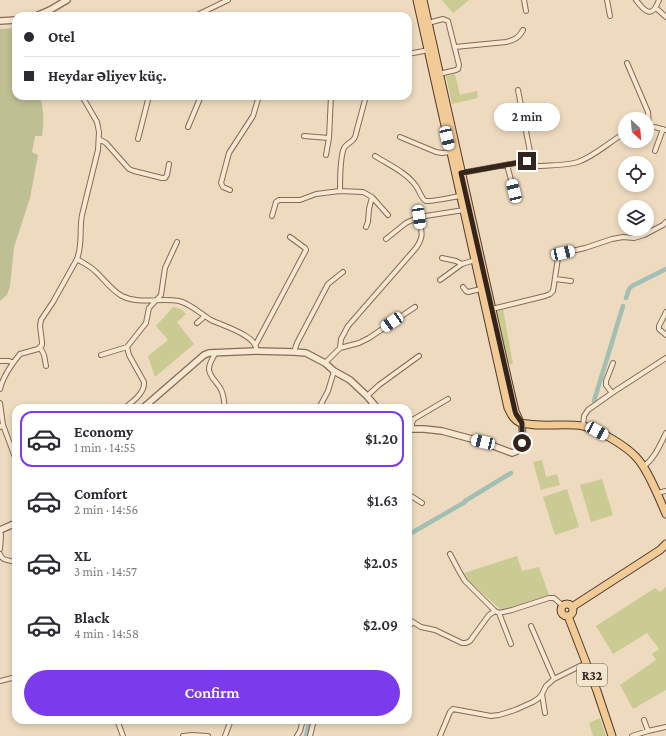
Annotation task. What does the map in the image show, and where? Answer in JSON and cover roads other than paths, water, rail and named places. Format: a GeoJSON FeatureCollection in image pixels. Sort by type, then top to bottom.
{"type":"FeatureCollection","features":[{"type":"Feature","properties":{"kind":"main road"},"geometry":{"type":"LineString","coordinates":[[417,0],[439,74],[515,411],[522,423]]}},
{"type":"Feature","properties":{"kind":"main road"},"geometry":{"type":"LineString","coordinates":[[423,0],[428,23],[431,49],[460,196],[508,408],[514,418],[522,423],[583,426],[597,431],[620,444],[636,456],[644,467],[666,514]]}},
{"type":"Feature","properties":{"kind":"main road"},"geometry":{"type":"LineString","coordinates":[[572,607],[660,550],[666,544]]}},
{"type":"Feature","properties":{"kind":"main road"},"geometry":{"type":"LineString","coordinates":[[564,604],[569,604],[572,607],[573,611],[568,616],[563,615],[560,609],[564,604]]}},
{"type":"Feature","properties":{"kind":"main road","name":"R32"},"geometry":{"type":"LineString","coordinates":[[568,616],[597,691],[612,736]]}},
{"type":"Feature","properties":{"kind":"street"},"geometry":{"type":"LineString","coordinates":[[45,12],[67,0]]}},
{"type":"Feature","properties":{"kind":"street"},"geometry":{"type":"LineString","coordinates":[[203,12],[228,0]]}},
{"type":"Feature","properties":{"kind":"street"},"geometry":{"type":"LineString","coordinates":[[524,0],[526,11]]}},
{"type":"Feature","properties":{"kind":"street"},"geometry":{"type":"LineString","coordinates":[[608,0],[610,16]]}},
{"type":"Feature","properties":{"kind":"street"},"geometry":{"type":"LineString","coordinates":[[636,0],[643,10],[647,12],[656,8],[659,0]]}},
{"type":"Feature","properties":{"kind":"street"},"geometry":{"type":"LineString","coordinates":[[656,8],[666,17]]}},
{"type":"Feature","properties":{"kind":"street"},"geometry":{"type":"LineString","coordinates":[[428,23],[443,19],[448,21],[459,65],[458,69],[439,74]]}},
{"type":"Feature","properties":{"kind":"street"},"geometry":{"type":"LineString","coordinates":[[0,21],[12,20]]}},
{"type":"Feature","properties":{"kind":"street"},"geometry":{"type":"LineString","coordinates":[[455,47],[506,42],[514,40],[523,30]]}},
{"type":"Feature","properties":{"kind":"street"},"geometry":{"type":"LineString","coordinates":[[412,53],[431,49]]}},
{"type":"Feature","properties":{"kind":"street"},"geometry":{"type":"LineString","coordinates":[[627,63],[648,112]]}},
{"type":"Feature","properties":{"kind":"street"},"geometry":{"type":"LineString","coordinates":[[518,90],[532,162]]}},
{"type":"Feature","properties":{"kind":"street"},"geometry":{"type":"LineString","coordinates":[[0,389],[2,381],[20,354],[38,349],[40,347],[42,342],[40,326],[41,320],[77,259],[81,246],[80,223],[98,150],[99,139],[97,122],[84,100]]}},
{"type":"Feature","properties":{"kind":"street"},"geometry":{"type":"LineString","coordinates":[[138,139],[148,100]]}},
{"type":"Feature","properties":{"kind":"street"},"geometry":{"type":"LineString","coordinates":[[188,127],[199,100]]}},
{"type":"Feature","properties":{"kind":"street"},"geometry":{"type":"LineString","coordinates":[[230,190],[223,187],[222,183],[229,153],[252,116],[258,100]]}},
{"type":"Feature","properties":{"kind":"street"},"geometry":{"type":"LineString","coordinates":[[326,155],[329,138],[331,100]]}},
{"type":"Feature","properties":{"kind":"street"},"geometry":{"type":"LineString","coordinates":[[340,191],[340,169],[343,149],[356,137],[365,100]]}},
{"type":"Feature","properties":{"kind":"street"},"geometry":{"type":"LineString","coordinates":[[654,127],[664,130],[655,151]]}},
{"type":"Feature","properties":{"kind":"street"},"geometry":{"type":"LineString","coordinates":[[304,136],[329,138]]}},
{"type":"Feature","properties":{"kind":"street"},"geometry":{"type":"LineString","coordinates":[[400,137],[436,152],[451,152]]}},
{"type":"Feature","properties":{"kind":"street"},"geometry":{"type":"LineString","coordinates":[[461,173],[527,161],[538,166],[561,165],[576,162],[593,154],[618,138]]}},
{"type":"Feature","properties":{"kind":"street"},"geometry":{"type":"LineString","coordinates":[[99,139],[106,144],[129,169],[134,171],[165,178],[169,164]]}},
{"type":"Feature","properties":{"kind":"street"},"geometry":{"type":"LineString","coordinates":[[375,156],[408,176],[416,185],[423,200],[431,201],[460,196]]}},
{"type":"Feature","properties":{"kind":"street"},"geometry":{"type":"LineString","coordinates":[[507,164],[514,191]]}},
{"type":"Feature","properties":{"kind":"street"},"geometry":{"type":"LineString","coordinates":[[272,216],[276,202],[279,200],[300,200],[316,194],[340,191],[362,192],[372,197],[388,215]]}},
{"type":"Feature","properties":{"kind":"street"},"geometry":{"type":"LineString","coordinates":[[366,227],[372,197]]}},
{"type":"Feature","properties":{"kind":"street"},"geometry":{"type":"LineString","coordinates":[[386,239],[406,223],[419,217],[464,210]]}},
{"type":"Feature","properties":{"kind":"street"},"geometry":{"type":"LineString","coordinates":[[340,348],[341,339],[348,326],[421,241],[422,237],[419,217]]}},
{"type":"Feature","properties":{"kind":"street"},"geometry":{"type":"LineString","coordinates":[[492,309],[550,294],[553,291],[558,258],[563,253],[585,248],[612,239],[623,237],[634,238],[644,235],[666,222]]}},
{"type":"Feature","properties":{"kind":"street"},"geometry":{"type":"LineString","coordinates":[[256,351],[256,344],[306,250],[290,237]]}},
{"type":"Feature","properties":{"kind":"street"},"geometry":{"type":"LineString","coordinates":[[101,355],[127,347],[146,323],[150,308],[161,295],[165,268],[177,242]]}},
{"type":"Feature","properties":{"kind":"street"},"geometry":{"type":"LineString","coordinates":[[442,258],[462,264]]}},
{"type":"Feature","properties":{"kind":"street"},"geometry":{"type":"LineString","coordinates":[[77,259],[94,270],[121,296],[140,301],[180,301],[212,320],[233,328],[256,344]]}},
{"type":"Feature","properties":{"kind":"street"},"geometry":{"type":"LineString","coordinates":[[440,280],[462,264],[475,260]]}},
{"type":"Feature","properties":{"kind":"street"},"geometry":{"type":"LineString","coordinates":[[294,352],[297,343],[328,284],[342,272]]}},
{"type":"Feature","properties":{"kind":"street"},"geometry":{"type":"LineString","coordinates":[[555,279],[571,281]]}},
{"type":"Feature","properties":{"kind":"street"},"geometry":{"type":"LineString","coordinates":[[463,287],[468,292],[481,288]]}},
{"type":"Feature","properties":{"kind":"street"},"geometry":{"type":"LineString","coordinates":[[325,363],[340,348],[359,343],[369,338],[415,307]]}},
{"type":"Feature","properties":{"kind":"street"},"geometry":{"type":"LineString","coordinates":[[666,312],[659,326],[659,329],[666,335]]}},
{"type":"Feature","properties":{"kind":"street"},"geometry":{"type":"LineString","coordinates":[[197,323],[205,316]]}},
{"type":"Feature","properties":{"kind":"street"},"geometry":{"type":"LineString","coordinates":[[40,347],[44,355],[46,366]]}},
{"type":"Feature","properties":{"kind":"street"},"geometry":{"type":"LineString","coordinates":[[127,347],[129,355],[145,386],[129,404]]}},
{"type":"Feature","properties":{"kind":"street"},"geometry":{"type":"LineString","coordinates":[[148,404],[204,354],[216,352],[256,351],[306,353],[325,363],[334,371],[350,380],[368,396],[374,404]]}},
{"type":"Feature","properties":{"kind":"street"},"geometry":{"type":"LineString","coordinates":[[216,352],[209,367],[209,372],[223,393],[224,404]]}},
{"type":"Feature","properties":{"kind":"street"},"geometry":{"type":"LineString","coordinates":[[368,396],[419,356]]}},
{"type":"Feature","properties":{"kind":"street"},"geometry":{"type":"LineString","coordinates":[[583,426],[584,416],[588,410],[666,358]]}},
{"type":"Feature","properties":{"kind":"street"},"geometry":{"type":"LineString","coordinates":[[0,361],[8,361],[13,363]]}},
{"type":"Feature","properties":{"kind":"street"},"geometry":{"type":"LineString","coordinates":[[612,393],[606,385],[606,381],[613,362]]}},
{"type":"Feature","properties":{"kind":"street"},"geometry":{"type":"LineString","coordinates":[[321,404],[328,391],[334,371]]}},
{"type":"Feature","properties":{"kind":"street"},"geometry":{"type":"LineString","coordinates":[[412,423],[414,419],[448,399]]}},
{"type":"Feature","properties":{"kind":"street"},"geometry":{"type":"LineString","coordinates":[[0,403],[2,426],[12,450]]}},
{"type":"Feature","properties":{"kind":"street"},"geometry":{"type":"LineString","coordinates":[[412,429],[442,431],[483,442],[512,453],[519,450],[521,447],[522,423]]}},
{"type":"Feature","properties":{"kind":"street"},"geometry":{"type":"LineString","coordinates":[[644,467],[655,455],[666,433]]}},
{"type":"Feature","properties":{"kind":"street"},"geometry":{"type":"LineString","coordinates":[[656,493],[666,491]]}},
{"type":"Feature","properties":{"kind":"street"},"geometry":{"type":"LineString","coordinates":[[412,497],[422,503]]}},
{"type":"Feature","properties":{"kind":"street"},"geometry":{"type":"LineString","coordinates":[[0,549],[0,530],[12,525]]}},
{"type":"Feature","properties":{"kind":"street"},"geometry":{"type":"LineString","coordinates":[[0,554],[4,560],[12,561]]}},
{"type":"Feature","properties":{"kind":"street"},"geometry":{"type":"LineString","coordinates":[[450,554],[465,581],[497,612],[511,644]]}},
{"type":"Feature","properties":{"kind":"street"},"geometry":{"type":"LineString","coordinates":[[412,622],[421,627],[435,630],[462,643],[466,643],[470,641],[489,615],[497,612],[512,610],[549,598],[554,598],[562,605]]}},
{"type":"Feature","properties":{"kind":"street"},"geometry":{"type":"LineString","coordinates":[[532,626],[554,679]]}},
{"type":"Feature","properties":{"kind":"street"},"geometry":{"type":"LineString","coordinates":[[440,736],[450,712],[453,710],[486,715],[499,715],[533,702],[542,694],[546,686],[554,679],[586,663]]}},
{"type":"Feature","properties":{"kind":"street"},"geometry":{"type":"LineString","coordinates":[[0,681],[12,679]]}},
{"type":"Feature","properties":{"kind":"street"},"geometry":{"type":"LineString","coordinates":[[542,694],[545,713]]}},
{"type":"Feature","properties":{"kind":"street"},"geometry":{"type":"LineString","coordinates":[[644,720],[648,731]]}},
{"type":"Feature","properties":{"kind":"street"},"geometry":{"type":"LineString","coordinates":[[118,724],[123,736]]}},
{"type":"Feature","properties":{"kind":"street"},"geometry":{"type":"LineString","coordinates":[[225,736],[230,724]]}},
{"type":"Feature","properties":{"kind":"street"},"geometry":{"type":"LineString","coordinates":[[297,736],[302,724]]}},
{"type":"Feature","properties":{"kind":"street"},"geometry":{"type":"LineString","coordinates":[[310,736],[313,724]]}},
{"type":"Feature","properties":{"kind":"street"},"geometry":{"type":"LineString","coordinates":[[632,736],[666,727]]}},
{"type":"Feature","properties":{"kind":"street"},"geometry":{"type":"LineString","coordinates":[[183,736],[208,736]]}},
{"type":"Feature","properties":{"kind":"waterway"},"geometry":{"type":"LineString","coordinates":[[626,298],[629,289],[632,286],[666,269]]}},
{"type":"Feature","properties":{"kind":"waterway"},"geometry":{"type":"LineString","coordinates":[[594,401],[623,306]]}},
{"type":"Feature","properties":{"kind":"waterway"},"geometry":{"type":"LineString","coordinates":[[465,501],[511,473]]}},
{"type":"Feature","properties":{"kind":"waterway"},"geometry":{"type":"LineString","coordinates":[[412,533],[465,502]]}},
{"type":"Feature","properties":{"kind":"waterway"},"geometry":{"type":"LineString","coordinates":[[306,736],[309,724]]}}]}
